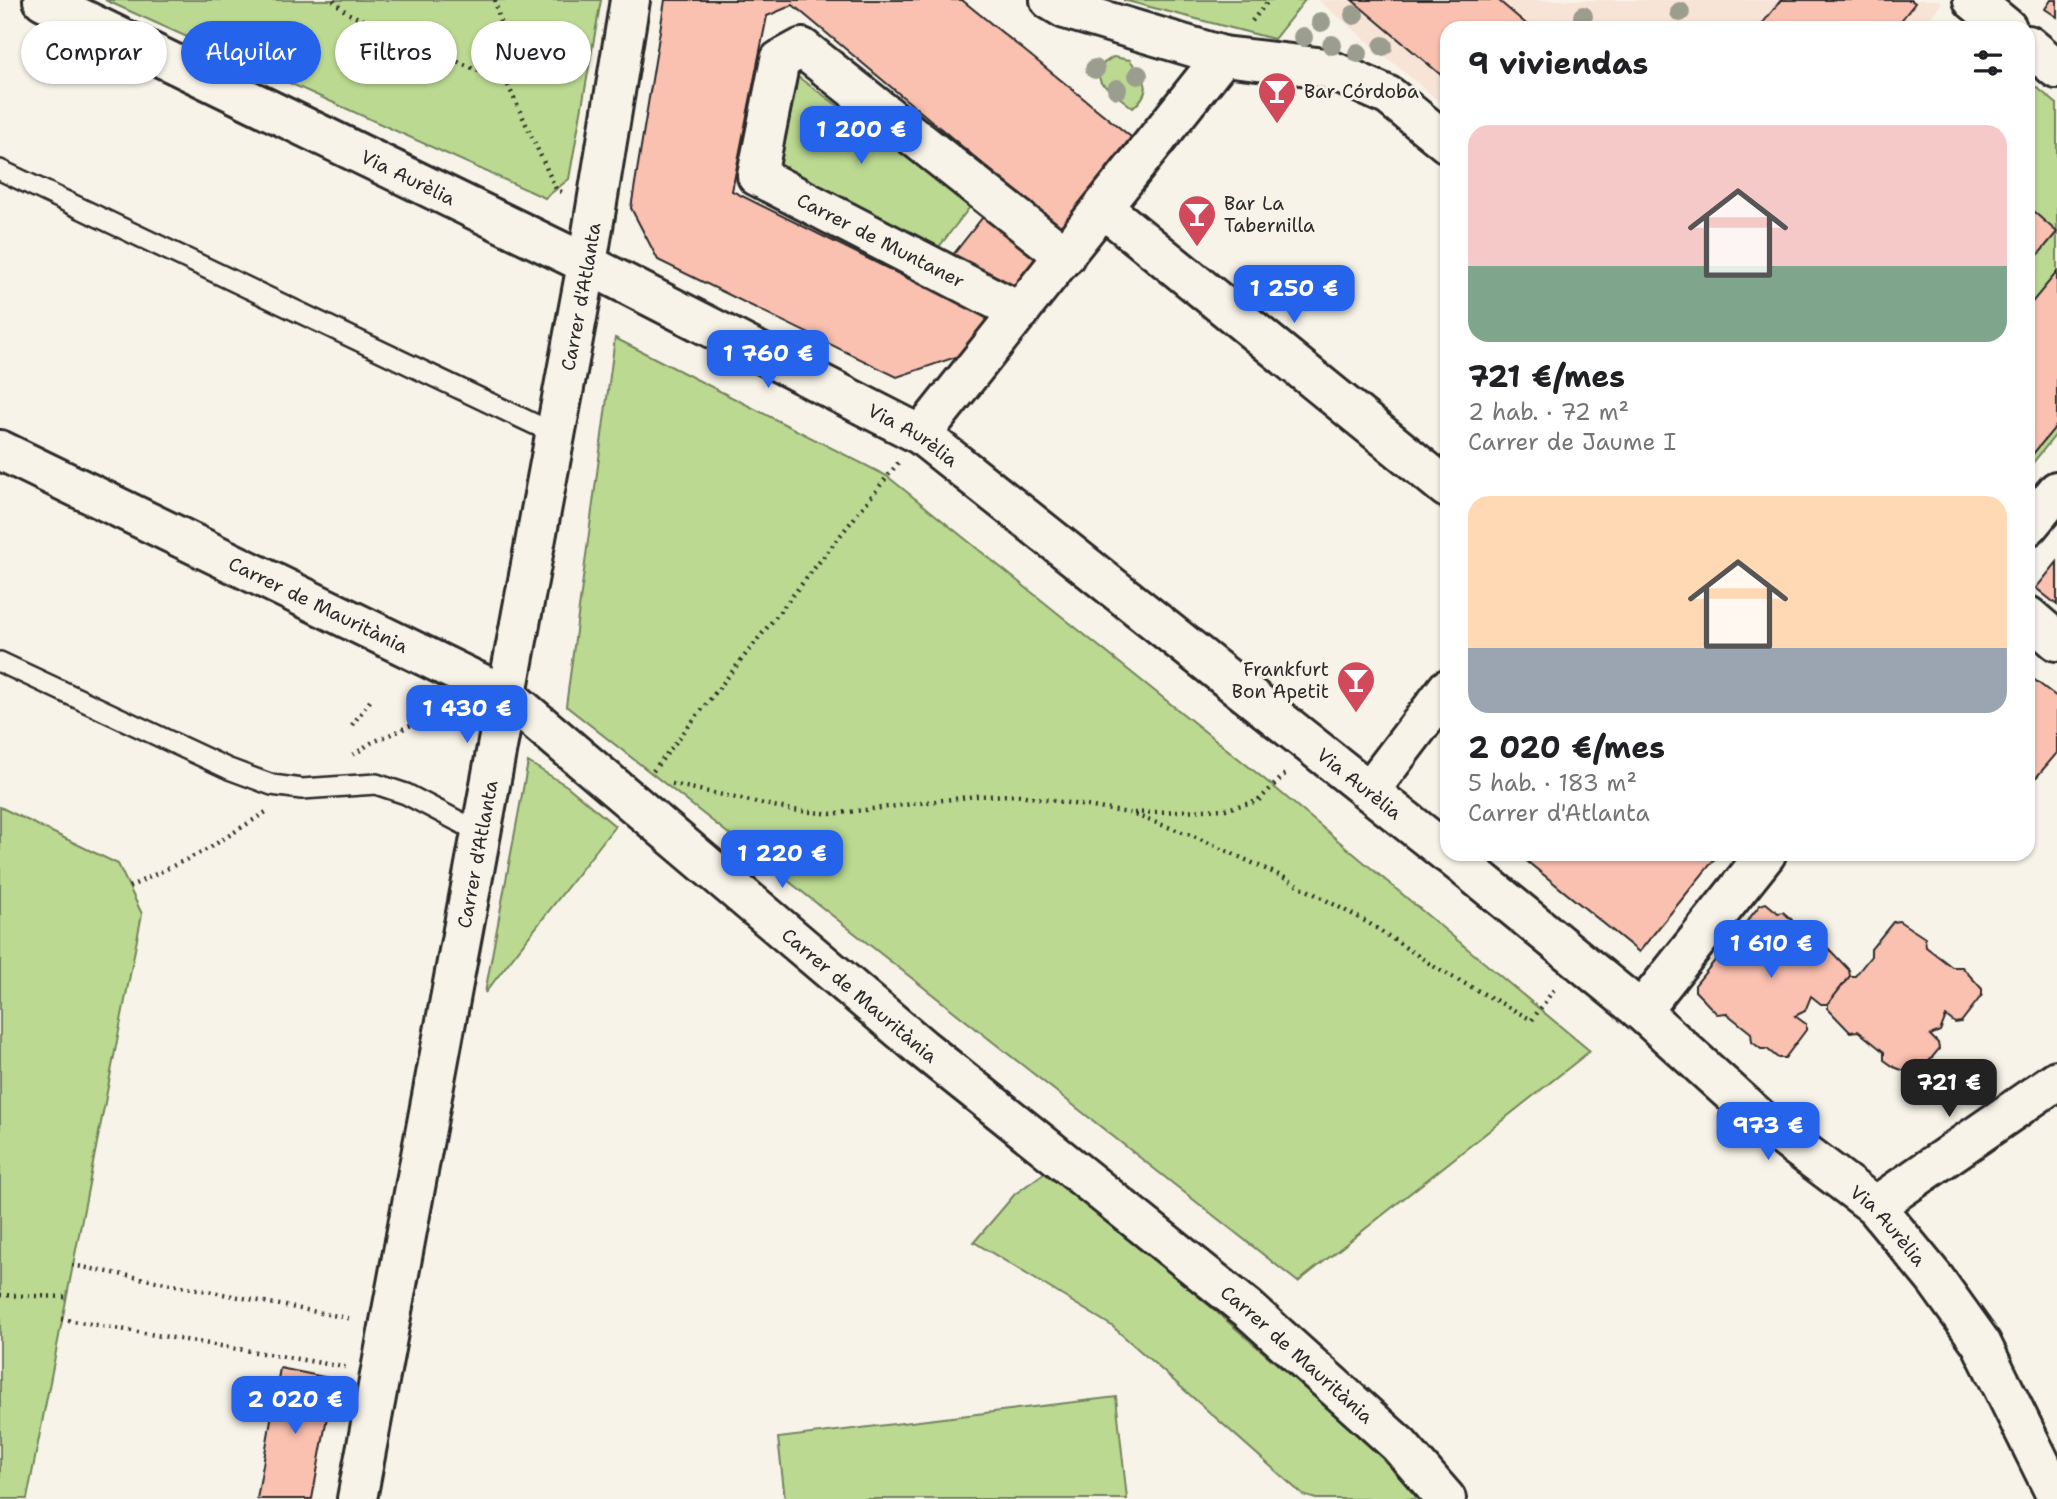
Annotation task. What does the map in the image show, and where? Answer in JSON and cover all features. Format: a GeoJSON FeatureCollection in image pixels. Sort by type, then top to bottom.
{"type":"FeatureCollection","features":[{"type":"Feature","properties":{"kind":"street","name":"Via Aurèlia"},"geometry":{"type":"LineString","coordinates":[[43,0],[587,264],[921,435],[1440,847]]}},
{"type":"Feature","properties":{"kind":"street","name":"Carrer d'Atlanta"},"geometry":{"type":"LineString","coordinates":[[357,1499],[587,264],[630,0]]}},
{"type":"Feature","properties":{"kind":"street"},"geometry":{"type":"LineString","coordinates":[[1050,0],[1065,9],[1223,56],[1326,68],[1389,96],[1440,137]]}},
{"type":"Feature","properties":{"kind":"street","name":"Carrer de Muntaner"},"geometry":{"type":"LineString","coordinates":[[1020,312],[757,176],[780,60],[802,48],[1065,256]]}},
{"type":"Feature","properties":{"kind":"street"},"geometry":{"type":"LineString","coordinates":[[2035,52],[2057,69]]}},
{"type":"Feature","properties":{"kind":"street"},"geometry":{"type":"LineString","coordinates":[[921,435],[1223,56]]}},
{"type":"Feature","properties":{"kind":"street"},"geometry":{"type":"LineString","coordinates":[[1103,208],[1440,482]]}},
{"type":"Feature","properties":{"kind":"street","name":"Carrer de Mauritània"},"geometry":{"type":"LineString","coordinates":[[0,450],[507,696],[922,1048],[1248,1309],[1399,1444],[1446,1499]]}},
{"type":"Feature","properties":{"kind":"street"},"geometry":{"type":"LineString","coordinates":[[2035,518],[2057,491]]}},
{"type":"Feature","properties":{"kind":"street"},"geometry":{"type":"LineString","coordinates":[[2035,621],[2057,641]]}},
{"type":"Feature","properties":{"kind":"street"},"geometry":{"type":"LineString","coordinates":[[1370,790],[1440,698]]}},
{"type":"Feature","properties":{"kind":"street","name":"Via Aurèlia"},"geometry":{"type":"LineString","coordinates":[[1458,861],[1641,1011],[1760,1119],[1875,1206],[1935,1279],[1981,1343],[2057,1497]]}},
{"type":"Feature","properties":{"kind":"street"},"geometry":{"type":"LineString","coordinates":[[1641,1011],[1760,861]]}},
{"type":"Feature","properties":{"kind":"street"},"geometry":{"type":"LineString","coordinates":[[1875,1206],[2057,1080]]}},
{"type":"Feature","properties":{"kind":"lane"},"geometry":{"type":"LineString","coordinates":[[0,170],[555,434]]}},
{"type":"Feature","properties":{"kind":"lane"},"geometry":{"type":"LineString","coordinates":[[0,662],[229,769],[272,785],[302,789],[376,784],[406,793],[481,833]]}},
{"type":"Feature","properties":{"kind":"path"},"geometry":{"type":"LineString","coordinates":[[333,0],[347,13],[471,67]]}},
{"type":"Feature","properties":{"kind":"path"},"geometry":{"type":"LineString","coordinates":[[495,0],[500,21]]}},
{"type":"Feature","properties":{"kind":"path"},"geometry":{"type":"LineString","coordinates":[[507,84],[556,189]]}},
{"type":"Feature","properties":{"kind":"path"},"geometry":{"type":"LineString","coordinates":[[662,760],[887,476]]}},
{"type":"Feature","properties":{"kind":"path"},"geometry":{"type":"LineString","coordinates":[[352,725],[373,697]]}},
{"type":"Feature","properties":{"kind":"path"},"geometry":{"type":"LineString","coordinates":[[371,743],[456,705]]}},
{"type":"Feature","properties":{"kind":"path"},"geometry":{"type":"LineString","coordinates":[[1129,813],[1226,809],[1258,801],[1311,743]]}},
{"type":"Feature","properties":{"kind":"path"},"geometry":{"type":"LineString","coordinates":[[660,782],[792,810],[832,814],[976,796],[1019,795],[1129,813],[1207,841],[1281,876],[1367,922],[1438,969],[1532,1020],[1539,1008]]}},
{"type":"Feature","properties":{"kind":"path"},"geometry":{"type":"LineString","coordinates":[[129,887],[206,850]]}},
{"type":"Feature","properties":{"kind":"path"},"geometry":{"type":"LineString","coordinates":[[72,1265],[355,1320]]}},
{"type":"Feature","properties":{"kind":"path"},"geometry":{"type":"LineString","coordinates":[[0,1295],[66,1297]]}},
{"type":"Feature","properties":{"kind":"path"},"geometry":{"type":"LineString","coordinates":[[61,1319],[346,1367]]}},
{"type":"Feature","properties":{"kind":"shaded area"},"geometry":{"type":"Polygon","coordinates":[[[1318,0],[1938,0],[1942,3],[1928,21],[1440,21],[1440,102],[1318,0]]]}},
{"type":"Feature","properties":{"kind":"green space"},"geometry":{"type":"Polygon","coordinates":[[[105,0],[601,0],[591,56],[591,21],[471,21],[471,84],[586,84],[569,179],[545,198],[292,84],[321,84],[321,21],[181,21],[181,34],[167,28],[167,21],[152,21],[105,0]]]}},
{"type":"Feature","properties":{"kind":"green space"},"geometry":{"type":"Polygon","coordinates":[[[1123,0],[1305,0],[1274,39],[1123,0]]]}},
{"type":"Feature","properties":{"kind":"green space"},"geometry":{"type":"Polygon","coordinates":[[[1113,57],[1130,60],[1145,84],[1144,95],[1133,108],[1101,83],[1098,74],[1104,63],[1113,57]]]}},
{"type":"Feature","properties":{"kind":"green space"},"geometry":{"type":"Polygon","coordinates":[[[798,77],[973,203],[935,252],[779,166],[798,77]]]}},
{"type":"Feature","properties":{"kind":"green space"},"geometry":{"type":"Polygon","coordinates":[[[2035,86],[2057,104],[2057,433],[2035,460],[2035,86]]]}},
{"type":"Feature","properties":{"kind":"green space"},"geometry":{"type":"Polygon","coordinates":[[[615,338],[887,476],[1274,787],[1590,1051],[1298,1282],[566,706],[615,338]]]}},
{"type":"Feature","properties":{"kind":"green space"},"geometry":{"type":"Polygon","coordinates":[[[528,762],[567,786],[615,826],[485,993],[528,762]]]}},
{"type":"Feature","properties":{"kind":"green space"},"geometry":{"type":"Polygon","coordinates":[[[0,807],[118,864],[142,914],[27,1499],[0,1499],[0,807]]]}},
{"type":"Feature","properties":{"kind":"green space"},"geometry":{"type":"Polygon","coordinates":[[[1047,1171],[1161,1264],[1410,1479],[1425,1499],[1316,1499],[1303,1495],[1112,1326],[974,1242],[1015,1194],[1047,1171]]]}},
{"type":"Feature","properties":{"kind":"green space"},"geometry":{"type":"Polygon","coordinates":[[[1116,1397],[1127,1499],[785,1499],[778,1438],[1116,1397]]]}},
{"type":"Feature","properties":{"kind":"building"},"geometry":{"type":"Polygon","coordinates":[[[665,0],[962,0],[1131,137],[962,355],[897,377],[658,260],[631,208],[665,0]],[[793,5],[767,16],[732,191],[927,288],[1008,185],[793,5]]]}},
{"type":"Feature","properties":{"kind":"building"},"geometry":{"type":"Polygon","coordinates":[[[1352,0],[1498,0],[1523,21],[1440,21],[1440,74],[1352,0]]]}},
{"type":"Feature","properties":{"kind":"building"},"geometry":{"type":"Polygon","coordinates":[[[1781,0],[1911,0],[1915,3],[1901,21],[1764,21],[1781,0]]]}},
{"type":"Feature","properties":{"kind":"building"},"geometry":{"type":"Polygon","coordinates":[[[2051,0],[2057,0],[2057,17],[2045,9],[2051,0]]]}},
{"type":"Feature","properties":{"kind":"building"},"geometry":{"type":"Polygon","coordinates":[[[2035,213],[2057,232],[2035,259],[2035,213]]]}},
{"type":"Feature","properties":{"kind":"building"},"geometry":{"type":"Polygon","coordinates":[[[2057,272],[2057,425],[2035,452],[2035,299],[2057,272]]]}},
{"type":"Feature","properties":{"kind":"building"},"geometry":{"type":"Polygon","coordinates":[[[2057,562],[2057,605],[2036,588],[2057,562]]]}},
{"type":"Feature","properties":{"kind":"building"},"geometry":{"type":"Polygon","coordinates":[[[2035,680],[2057,697],[2057,753],[2035,779],[2035,680]]]}},
{"type":"Feature","properties":{"kind":"building"},"geometry":{"type":"Polygon","coordinates":[[[1527,861],[1713,861],[1639,952],[1527,861]]]}},
{"type":"Feature","properties":{"kind":"building"},"geometry":{"type":"Polygon","coordinates":[[[1766,903],[1778,913],[1783,912],[1792,920],[1793,928],[1819,949],[1828,948],[1849,970],[1850,976],[1828,1004],[1821,1004],[1811,996],[1805,1011],[1795,1016],[1806,1024],[1806,1030],[1785,1058],[1778,1058],[1767,1049],[1761,1049],[1752,1042],[1751,1033],[1726,1013],[1717,1014],[1695,991],[1695,985],[1760,905],[1766,903]]]}},
{"type":"Feature","properties":{"kind":"building"},"geometry":{"type":"Polygon","coordinates":[[[1899,921],[1925,938],[1926,947],[1952,967],[1962,967],[1982,989],[1982,995],[1961,1022],[1955,1023],[1946,1016],[1940,1031],[1930,1035],[1938,1043],[1939,1049],[1917,1076],[1884,1060],[1884,1052],[1858,1031],[1850,1032],[1828,1009],[1828,1004],[1850,976],[1855,976],[1871,956],[1871,949],[1893,922],[1899,921]]]}},
{"type":"Feature","properties":{"kind":"building"},"geometry":{"type":"Polygon","coordinates":[[[280,1368],[334,1379],[312,1499],[257,1499],[280,1368]]]}},
{"type":"Feature","properties":{"kind":"place","name":"Bar Córdoba"},"geometry":{"type":"Point","coordinates":[1277,125]}},
{"type":"Feature","properties":{"kind":"place","name":"Bar La Tabernilla"},"geometry":{"type":"Point","coordinates":[1197,248]}},
{"type":"Feature","properties":{"kind":"place","name":"Frankfurt Bon Apetit"},"geometry":{"type":"Point","coordinates":[1356,714]}}]}
